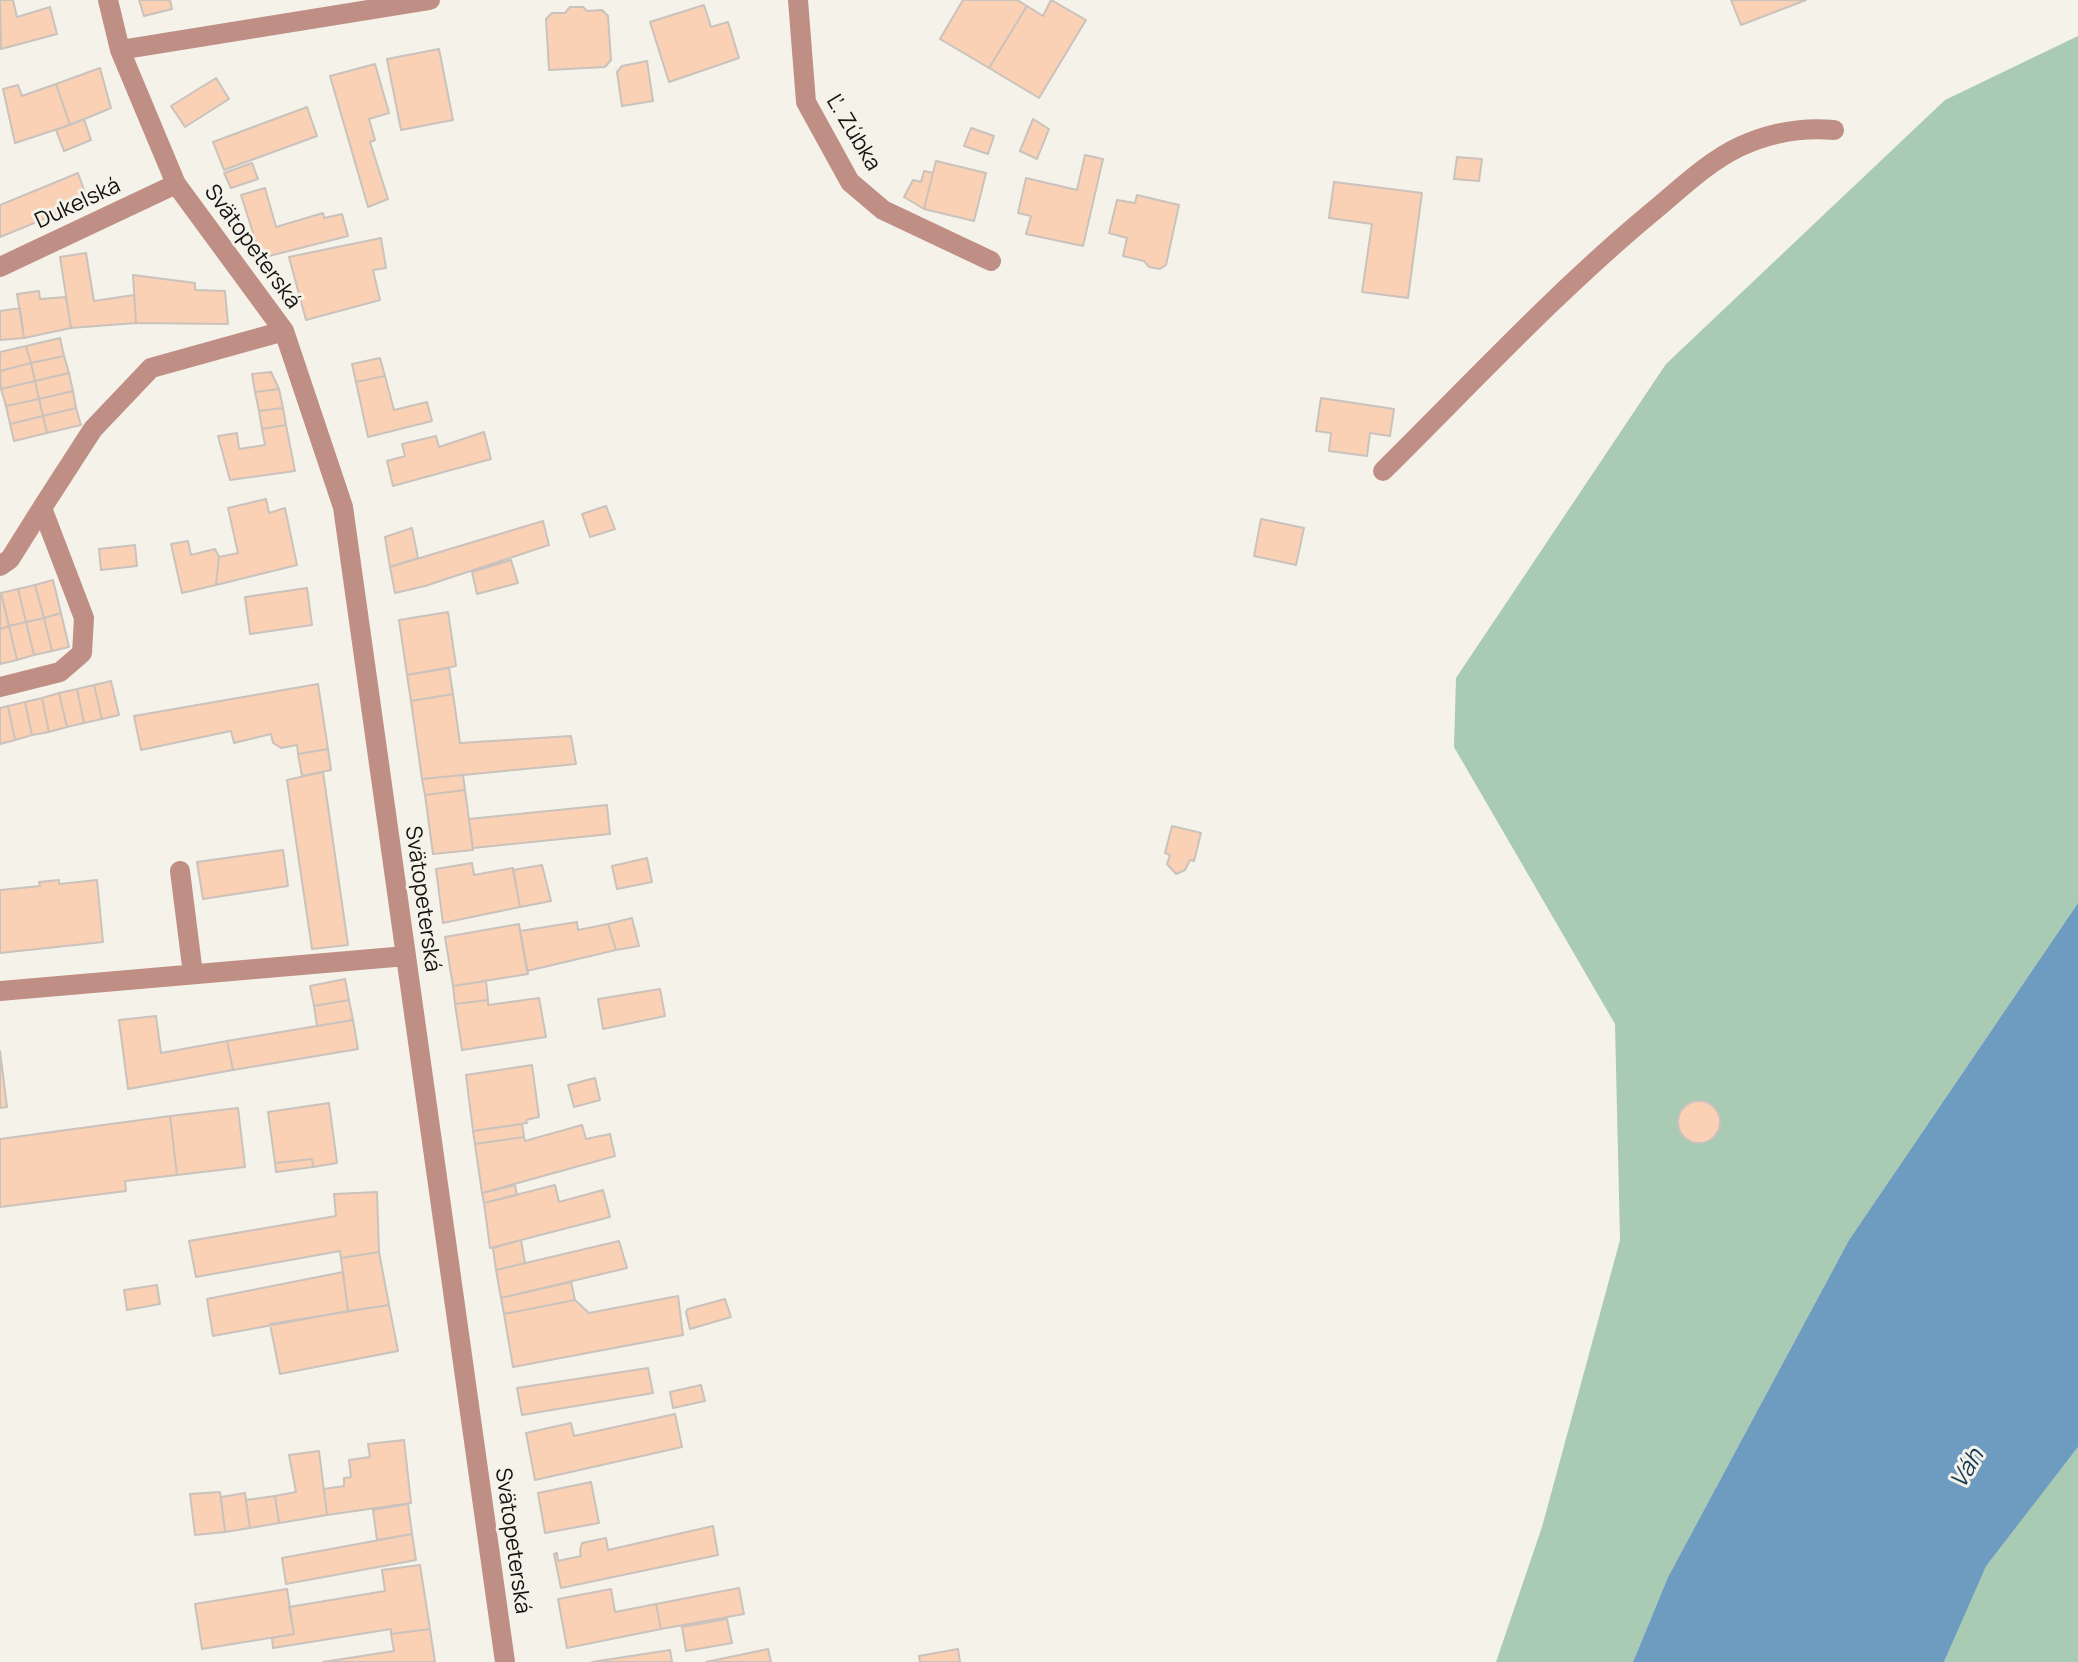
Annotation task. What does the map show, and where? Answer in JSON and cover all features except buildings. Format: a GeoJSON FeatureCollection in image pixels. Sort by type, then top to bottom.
{"type":"FeatureCollection","features":[{"type":"Feature","properties":{"kind":"street","name":"Svätopeterská"},"geometry":{"type":"LineString","coordinates":[[108,0],[120,50],[176,184],[284,331],[343,507],[505,1662]]}},
{"type":"Feature","properties":{"kind":"street"},"geometry":{"type":"LineString","coordinates":[[120,50],[430,0]]}},
{"type":"Feature","properties":{"kind":"street","name":"Ľ. Zúbka"},"geometry":{"type":"LineString","coordinates":[[798,0],[806,102],[850,182],[883,210],[991,261]]}},
{"type":"Feature","properties":{"kind":"street"},"geometry":{"type":"LineString","coordinates":[[1383,471],[1602,254],[1707,167],[1739,148],[1777,134],[1808,128],[1834,130]]}},
{"type":"Feature","properties":{"kind":"street","name":"Dukelská"},"geometry":{"type":"LineString","coordinates":[[0,267],[176,184]]}},
{"type":"Feature","properties":{"kind":"street"},"geometry":{"type":"LineString","coordinates":[[0,566],[10,559],[93,429],[151,368],[284,331]]}},
{"type":"Feature","properties":{"kind":"street"},"geometry":{"type":"LineString","coordinates":[[0,687],[60,672],[82,653],[84,618],[42,508]]}},
{"type":"Feature","properties":{"kind":"street"},"geometry":{"type":"LineString","coordinates":[[180,871],[193,974]]}},
{"type":"Feature","properties":{"kind":"street"},"geometry":{"type":"LineString","coordinates":[[0,991],[406,956]]}},
{"type":"Feature","properties":{"kind":"green space"},"geometry":{"type":"Polygon","coordinates":[[[2078,36],[2078,903],[1849,1240],[1668,1577],[1633,1662],[1496,1662],[1542,1527],[1620,1240],[1615,1024],[1454,747],[1456,678],[1666,364],[1945,100],[2078,36]]]}},
{"type":"Feature","properties":{"kind":"green space"},"geometry":{"type":"Polygon","coordinates":[[[2078,1447],[2078,1662],[1944,1662],[1985,1566],[2078,1447]]]}},
{"type":"Feature","properties":{"kind":"water","name":"Váh"},"geometry":{"type":"Polygon","coordinates":[[[2078,903],[2078,1447],[1986,1566],[1944,1662],[1633,1662],[1668,1577],[1849,1240],[2078,903]]]}}]}
